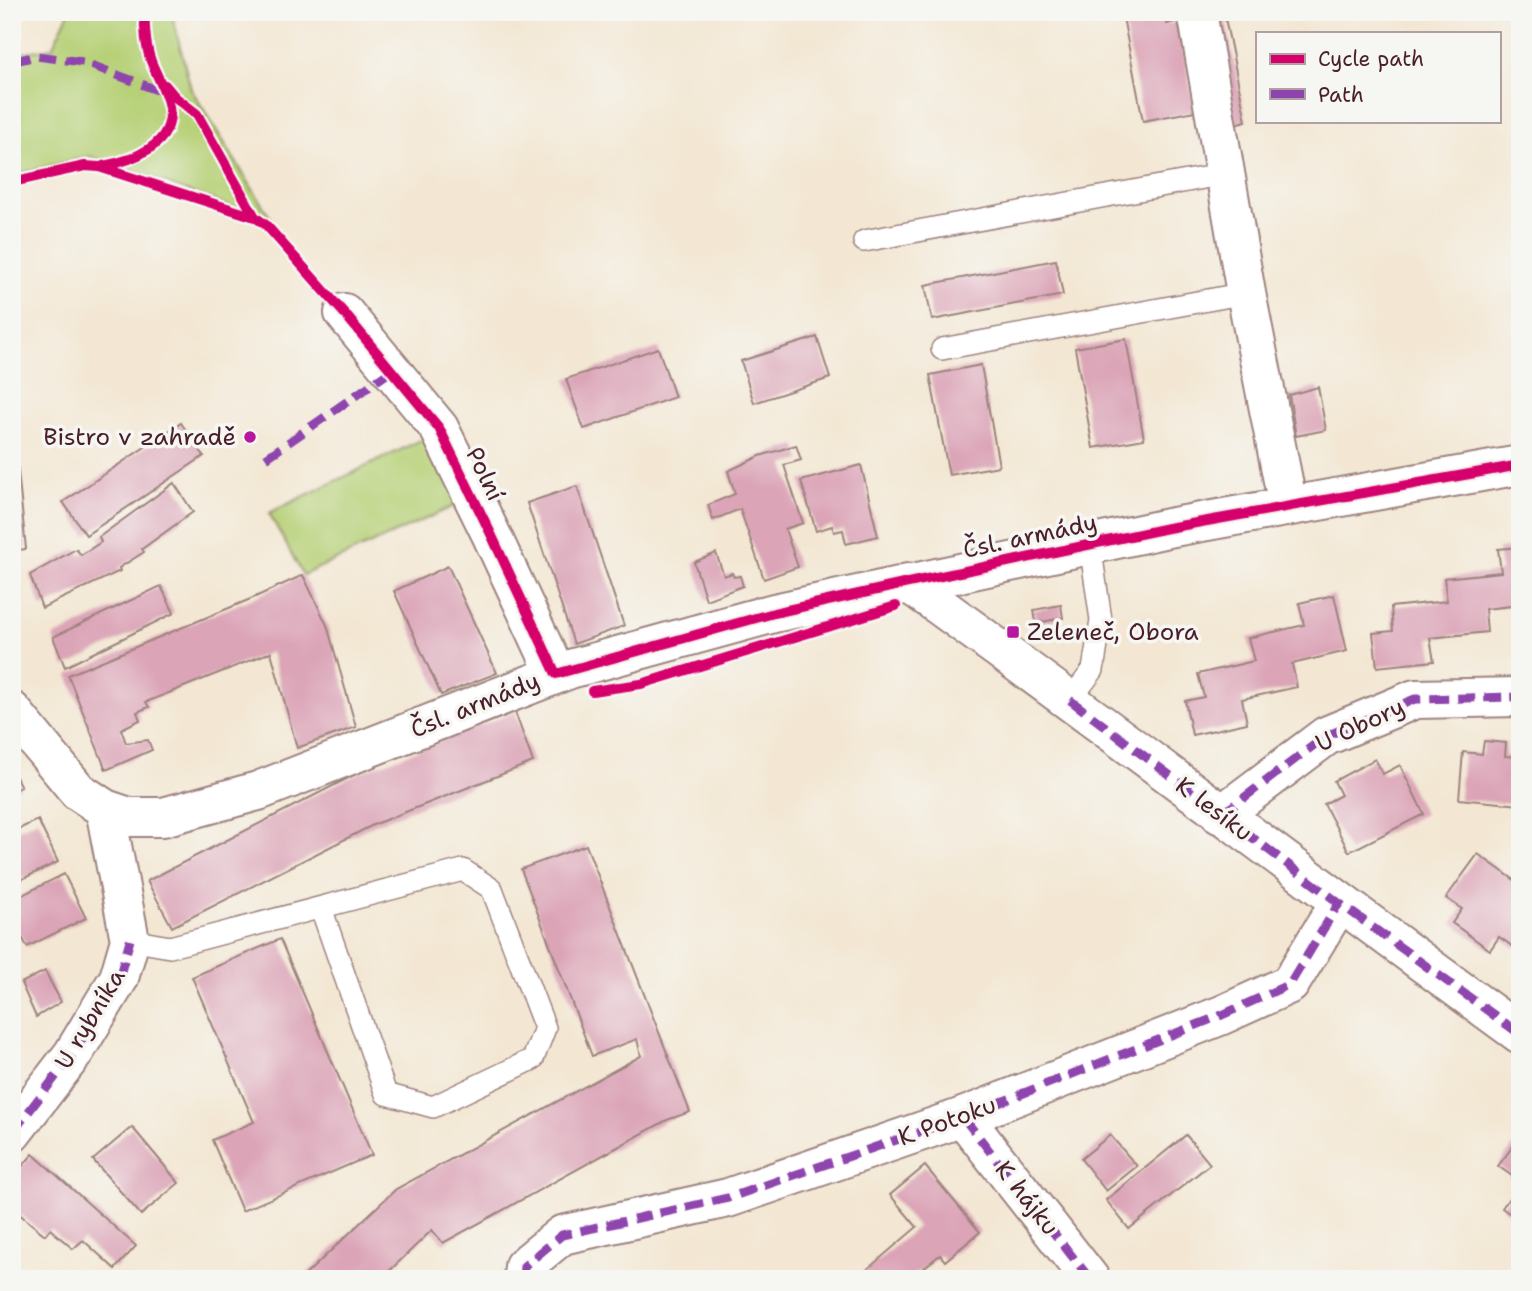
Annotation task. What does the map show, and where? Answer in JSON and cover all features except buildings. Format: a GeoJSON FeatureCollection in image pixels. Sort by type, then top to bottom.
{"type":"FeatureCollection","features":[{"type":"Feature","properties":{"kind":"street"},"geometry":{"type":"LineString","coordinates":[[1197,12],[1246,293],[1288,506]]}},
{"type":"Feature","properties":{"kind":"street","name":"Polní"},"geometry":{"type":"LineString","coordinates":[[344,313],[439,428],[556,674]]}},
{"type":"Feature","properties":{"kind":"street","name":"Čsl. armády"},"geometry":{"type":"LineString","coordinates":[[12,711],[78,791],[105,809],[129,817],[163,817],[258,792],[556,674],[775,612],[1090,544],[1520,465]]}},
{"type":"Feature","properties":{"kind":"street","name":"K lesíku"},"geometry":{"type":"LineString","coordinates":[[908,583],[1520,1034]]}},
{"type":"Feature","properties":{"kind":"street","name":"U Obory"},"geometry":{"type":"LineString","coordinates":[[1221,815],[1326,736],[1415,699],[1520,697]]}},
{"type":"Feature","properties":{"kind":"street","name":"U rybníka"},"geometry":{"type":"LineString","coordinates":[[12,1133],[74,1054],[120,978],[130,940],[105,809]]}},
{"type":"Feature","properties":{"kind":"street","name":"K Potoku"},"geometry":{"type":"LineString","coordinates":[[523,1279],[524,1266],[562,1235],[728,1198],[963,1117],[1222,1015],[1290,984],[1339,903]]}},
{"type":"Feature","properties":{"kind":"street","name":"K hájku"},"geometry":{"type":"LineString","coordinates":[[963,1117],[1090,1279]]}},
{"type":"Feature","properties":{"kind":"lane"},"geometry":{"type":"LineString","coordinates":[[864,241],[1225,174]]}},
{"type":"Feature","properties":{"kind":"lane"},"geometry":{"type":"LineString","coordinates":[[942,349],[1246,293]]}},
{"type":"Feature","properties":{"kind":"lane"},"geometry":{"type":"LineString","coordinates":[[1070,700],[1093,670],[1101,620],[1090,544]]}},
{"type":"Feature","properties":{"kind":"lane"},"geometry":{"type":"LineString","coordinates":[[130,940],[170,947],[463,870],[492,889],[544,1028],[533,1059],[433,1107],[386,1094],[321,908]]}},
{"type":"Feature","properties":{"kind":"green space"},"geometry":{"type":"Polygon","coordinates":[[[69,12],[174,12],[173,19],[191,89],[273,222],[90,156],[12,175],[12,54],[52,48],[69,12]]]}},
{"type":"Feature","properties":{"kind":"green space"},"geometry":{"type":"Polygon","coordinates":[[[423,439],[465,501],[303,575],[269,513],[423,439]]]}},
{"type":"Feature","properties":{"kind":"marked path"},"geometry":{"type":"LineString","coordinates":[[12,62],[36,56],[83,62],[165,93]]}},
{"type":"Feature","properties":{"kind":"marked path"},"geometry":{"type":"LineString","coordinates":[[266,458],[391,371]]}},
{"type":"Feature","properties":{"kind":"marked path"},"geometry":{"type":"LineString","coordinates":[[1221,815],[1326,736],[1415,699],[1520,697]]}},
{"type":"Feature","properties":{"kind":"marked path"},"geometry":{"type":"LineString","coordinates":[[1070,700],[1339,903],[1520,1034]]}},
{"type":"Feature","properties":{"kind":"marked path"},"geometry":{"type":"LineString","coordinates":[[523,1279],[524,1266],[562,1235],[728,1198],[963,1117],[1222,1015],[1290,984],[1339,903]]}},
{"type":"Feature","properties":{"kind":"marked path"},"geometry":{"type":"LineString","coordinates":[[12,1133],[73,1054],[119,978],[130,940]]}},
{"type":"Feature","properties":{"kind":"marked path"},"geometry":{"type":"LineString","coordinates":[[963,1117],[1090,1279]]}},
{"type":"Feature","properties":{"kind":"cycle path"},"geometry":{"type":"LineString","coordinates":[[103,166],[138,155],[159,141],[166,132],[169,107],[149,54],[145,12]]}},
{"type":"Feature","properties":{"kind":"cycle path"},"geometry":{"type":"LineString","coordinates":[[165,85],[175,97],[197,114],[255,217]]}},
{"type":"Feature","properties":{"kind":"cycle path"},"geometry":{"type":"LineString","coordinates":[[12,182],[85,166],[99,167],[255,217],[266,225],[344,313],[439,428],[556,674],[774,613],[908,583],[1168,528],[1520,465]]}},
{"type":"Feature","properties":{"kind":"cycle path"},"geometry":{"type":"LineString","coordinates":[[592,691],[641,684],[896,606]]}},
{"type":"Feature","properties":{"kind":"place","name":"Bistro v zahradě"},"geometry":{"type":"Point","coordinates":[250,437]}},
{"type":"Feature","properties":{"kind":"place","name":"Zeleneč, Obora"},"geometry":{"type":"Point","coordinates":[1013,632]}}]}
